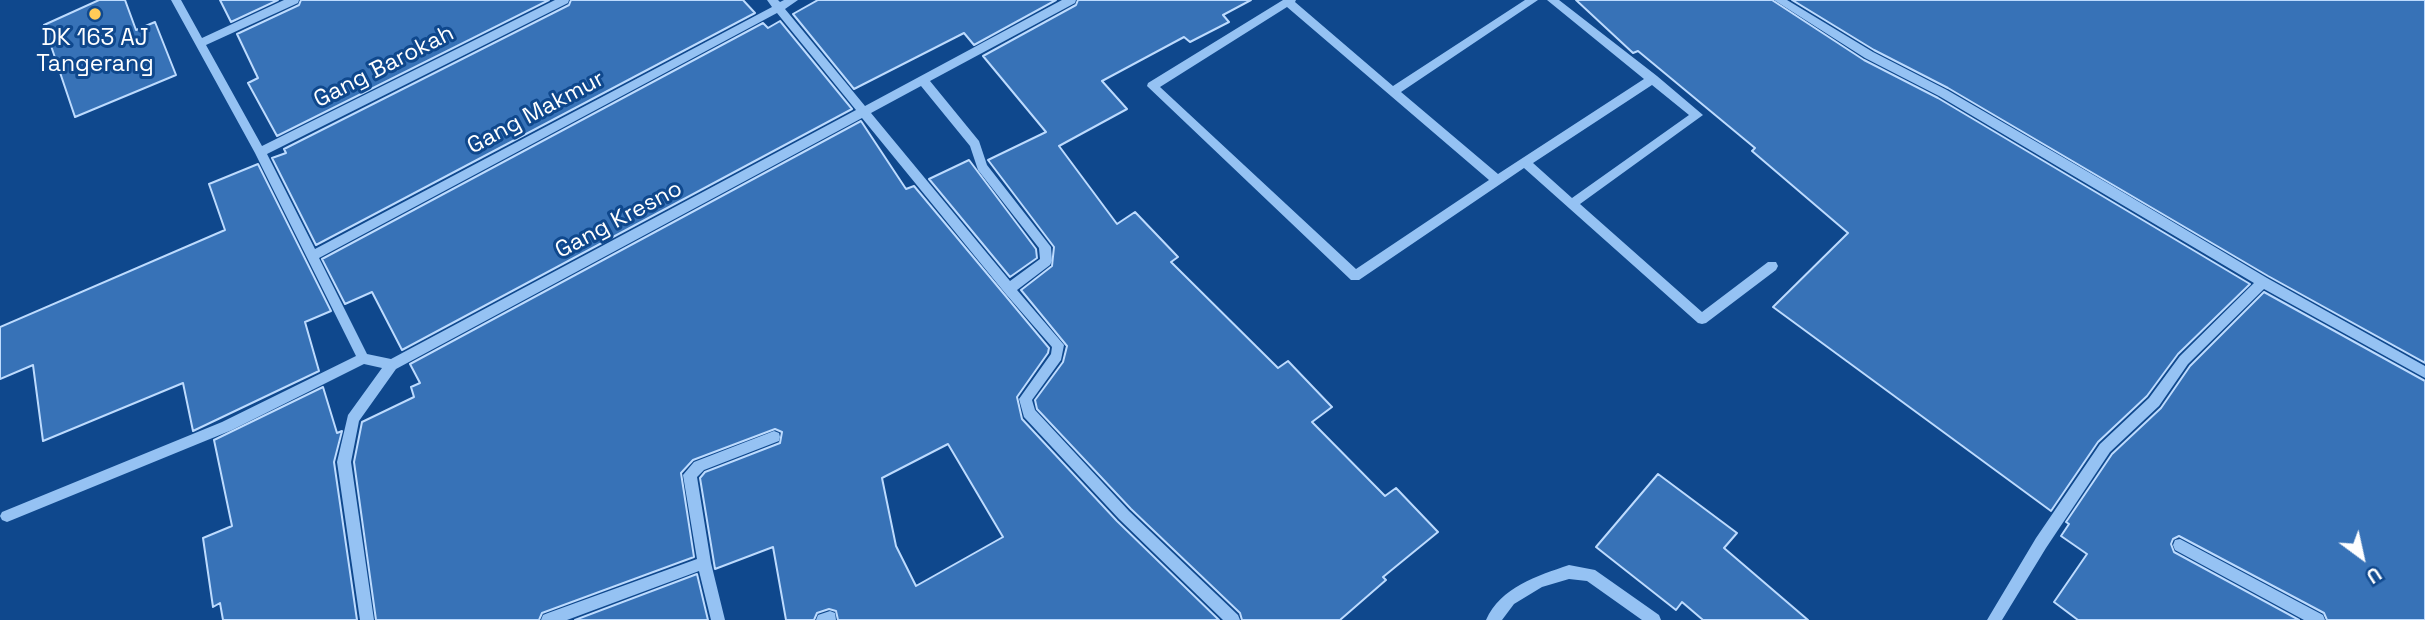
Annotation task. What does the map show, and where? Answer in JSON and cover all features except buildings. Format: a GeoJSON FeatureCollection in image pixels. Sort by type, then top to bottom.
{"type":"FeatureCollection","features":[{"type":"Feature","properties":{"kind":"street"},"geometry":{"type":"LineString","coordinates":[[176,0],[260,152],[363,358]]}},
{"type":"Feature","properties":{"kind":"street"},"geometry":{"type":"LineString","coordinates":[[200,43],[294,0]]}},
{"type":"Feature","properties":{"kind":"street","name":"Gang Barokah"},"geometry":{"type":"LineString","coordinates":[[260,152],[564,0]]}},
{"type":"Feature","properties":{"kind":"street","name":"Gang Makmur"},"geometry":{"type":"LineString","coordinates":[[313,256],[775,4],[793,0]]}},
{"type":"Feature","properties":{"kind":"street","name":"Gang Kresno"},"geometry":{"type":"LineString","coordinates":[[393,365],[924,82],[1072,0]]}},
{"type":"Feature","properties":{"kind":"street"},"geometry":{"type":"LineString","coordinates":[[1392,92],[1533,0]]}},
{"type":"Feature","properties":{"kind":"street"},"geometry":{"type":"LineString","coordinates":[[1552,0],[1698,116],[1572,204]]}},
{"type":"Feature","properties":{"kind":"street"},"geometry":{"type":"LineString","coordinates":[[1779,0],[1869,55],[1942,93],[2117,194],[2263,282],[2425,372]]}},
{"type":"Feature","properties":{"kind":"street"},"geometry":{"type":"LineString","coordinates":[[1497,180],[1289,1],[1152,86],[1355,276],[1653,79]]}},
{"type":"Feature","properties":{"kind":"street"},"geometry":{"type":"LineString","coordinates":[[775,4],[1059,349],[1058,356],[1024,399],[1029,413],[1124,515],[1233,620]]}},
{"type":"Feature","properties":{"kind":"street"},"geometry":{"type":"LineString","coordinates":[[924,82],[975,144],[982,167],[1045,247],[1046,261],[1009,289]]}},
{"type":"Feature","properties":{"kind":"street"},"geometry":{"type":"LineString","coordinates":[[1524,162],[1702,319],[1772,266]]}},
{"type":"Feature","properties":{"kind":"street"},"geometry":{"type":"LineString","coordinates":[[1994,620],[2105,447],[2154,402],[2184,360],[2263,282]]}},
{"type":"Feature","properties":{"kind":"street"},"geometry":{"type":"LineString","coordinates":[[7,516],[227,426],[363,358],[393,365],[353,419],[344,462],[367,620]]}},
{"type":"Feature","properties":{"kind":"street"},"geometry":{"type":"LineString","coordinates":[[718,620],[704,563],[690,475],[699,466],[774,437]]}},
{"type":"Feature","properties":{"kind":"street"},"geometry":{"type":"LineString","coordinates":[[2180,545],[2318,620]]}},
{"type":"Feature","properties":{"kind":"street"},"geometry":{"type":"LineString","coordinates":[[548,620],[704,563]]}},
{"type":"Feature","properties":{"kind":"street"},"geometry":{"type":"LineString","coordinates":[[1493,620],[1509,598],[1538,582],[1569,572],[1590,575],[1654,620]]}},
{"type":"Feature","properties":{"kind":"place","name":"DK 163 AJ Tangerang"},"geometry":{"type":"Point","coordinates":[95,14]}}]}
